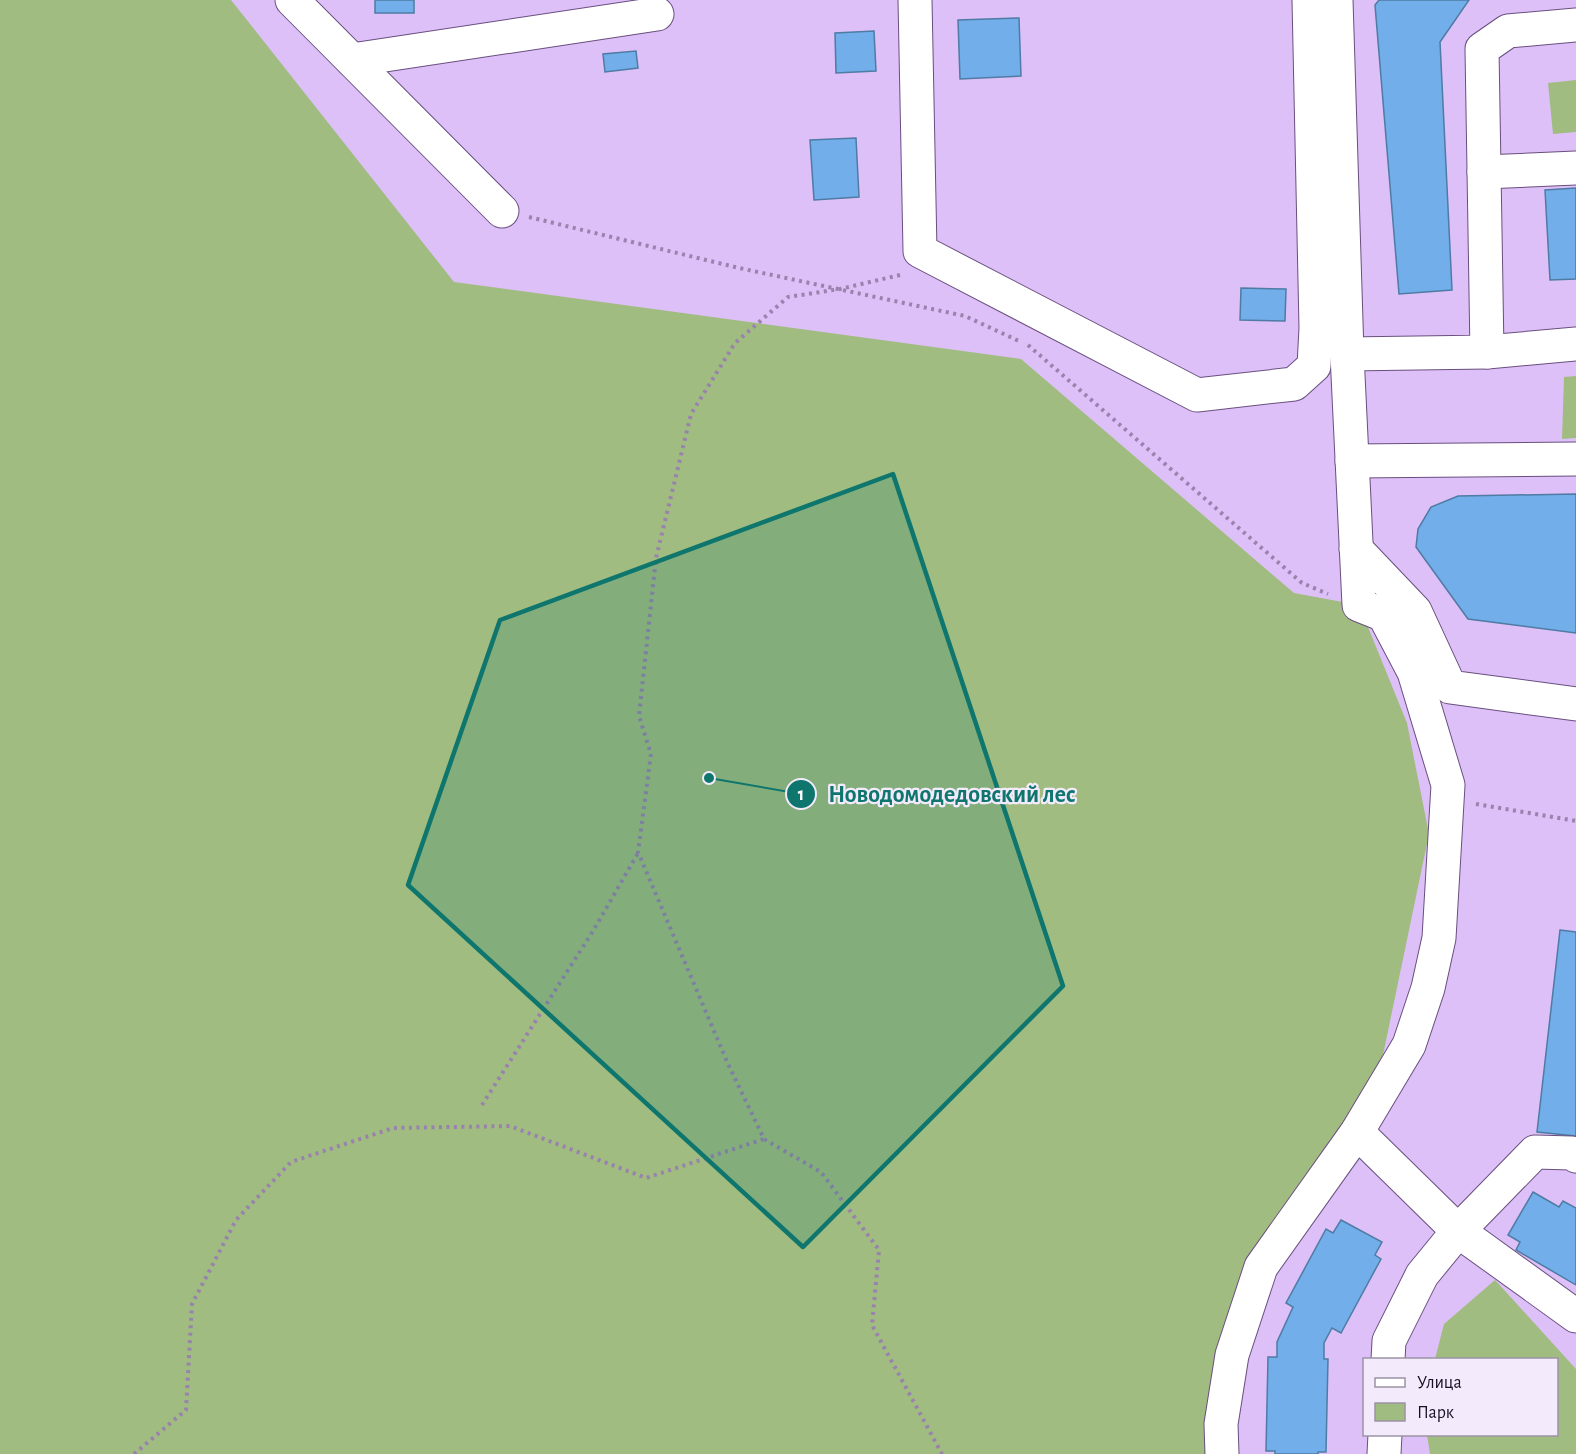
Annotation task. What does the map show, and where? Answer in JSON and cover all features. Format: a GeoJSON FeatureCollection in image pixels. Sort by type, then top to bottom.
{"type":"FeatureCollection","features":[{"type":"Feature","properties":{"kind":"street"},"geometry":{"type":"LineString","coordinates":[[292,0],[502,211]]}},
{"type":"Feature","properties":{"kind":"street"},"geometry":{"type":"LineString","coordinates":[[915,0],[920,251],[1197,395],[1294,384],[1314,366],[1316,328],[1309,0]]}},
{"type":"Feature","properties":{"kind":"street"},"geometry":{"type":"LineString","coordinates":[[1222,1454],[1221,1424],[1232,1355],[1262,1267],[1357,1132],[1409,1045],[1428,988],[1439,938],[1448,785],[1414,672],[1384,615],[1359,605],[1347,354],[1336,0]]}},
{"type":"Feature","properties":{"kind":"street"},"geometry":{"type":"LineString","coordinates":[[352,60],[657,14]]}},
{"type":"Feature","properties":{"kind":"street"},"geometry":{"type":"LineString","coordinates":[[1487,352],[1482,49],[1508,31],[1576,25]]}},
{"type":"Feature","properties":{"kind":"street"},"geometry":{"type":"LineString","coordinates":[[1484,172],[1576,168]]}},
{"type":"Feature","properties":{"kind":"street"},"geometry":{"type":"LineString","coordinates":[[1347,354],[1487,352],[1576,344]]}},
{"type":"Feature","properties":{"kind":"street"},"geometry":{"type":"LineString","coordinates":[[1352,461],[1576,459]]}},
{"type":"Feature","properties":{"kind":"street"},"geometry":{"type":"LineString","coordinates":[[1356,549],[1414,611],[1450,687],[1576,704]]}},
{"type":"Feature","properties":{"kind":"street"},"geometry":{"type":"LineString","coordinates":[[1357,1132],[1458,1231],[1576,1316]]}},
{"type":"Feature","properties":{"kind":"street"},"geometry":{"type":"LineString","coordinates":[[1389,1358],[1389,1341],[1422,1275],[1458,1231],[1535,1152],[1572,1153],[1576,1156]]}},
{"type":"Feature","properties":{"kind":"street"},"geometry":{"type":"LineString","coordinates":[[1384,1454],[1385,1436]]}},
{"type":"Feature","properties":{"kind":"path"},"geometry":{"type":"LineString","coordinates":[[502,211],[739,268],[965,316],[1029,346],[1302,583],[1359,605]]}},
{"type":"Feature","properties":{"kind":"path"},"geometry":{"type":"LineString","coordinates":[[482,1105],[593,930],[638,852],[651,754],[639,717],[656,558],[691,414],[735,343],[788,297],[840,289],[906,274],[920,251]]}},
{"type":"Feature","properties":{"kind":"path"},"geometry":{"type":"LineString","coordinates":[[1448,799],[1576,821]]}},
{"type":"Feature","properties":{"kind":"path"},"geometry":{"type":"LineString","coordinates":[[638,852],[728,1064],[764,1139],[821,1172],[879,1250],[872,1325],[942,1454]]}},
{"type":"Feature","properties":{"kind":"path"},"geometry":{"type":"LineString","coordinates":[[134,1454],[186,1410],[192,1304],[236,1220],[291,1162],[393,1128],[510,1126],[646,1178],[764,1139]]}},
{"type":"Feature","properties":{"kind":"highlighted area"},"geometry":{"type":"Polygon","coordinates":[[[893,474],[1063,986],[803,1247],[408,885],[500,620],[893,474]]]}},
{"type":"Feature","properties":{"kind":"green space"},"geometry":{"type":"Polygon","coordinates":[[[0,0],[231,0],[454,282],[1021,359],[1294,593],[1359,605],[1407,723],[1429,834],[1383,1055],[1261,1267],[1229,1454],[0,1454],[0,0]]]}},
{"type":"Feature","properties":{"kind":"green space"},"geometry":{"type":"Polygon","coordinates":[[[1576,80],[1576,132],[1553,134],[1548,83],[1576,80]]]}},
{"type":"Feature","properties":{"kind":"green space"},"geometry":{"type":"Polygon","coordinates":[[[1576,376],[1576,438],[1562,439],[1564,377],[1576,376]]]}},
{"type":"Feature","properties":{"kind":"green space"},"geometry":{"type":"Polygon","coordinates":[[[1495,1280],[1576,1369],[1576,1454],[1430,1454],[1427,1436],[1558,1436],[1558,1358],[1435,1358],[1444,1324],[1495,1280]]]}},
{"type":"Feature","properties":{"kind":"building"},"geometry":{"type":"Polygon","coordinates":[[[375,0],[414,0],[414,13],[375,13],[375,0]]]}},
{"type":"Feature","properties":{"kind":"building"},"geometry":{"type":"Polygon","coordinates":[[[1379,0],[1469,0],[1440,42],[1452,290],[1399,294],[1375,5],[1379,0]]]}},
{"type":"Feature","properties":{"kind":"building"},"geometry":{"type":"Polygon","coordinates":[[[1019,18],[1021,76],[960,79],[958,20],[1019,18]]]}},
{"type":"Feature","properties":{"kind":"building"},"geometry":{"type":"Polygon","coordinates":[[[874,31],[876,71],[836,73],[835,33],[874,31]]]}},
{"type":"Feature","properties":{"kind":"building"},"geometry":{"type":"Polygon","coordinates":[[[636,51],[638,68],[605,72],[603,54],[636,51]]]}},
{"type":"Feature","properties":{"kind":"building"},"geometry":{"type":"Polygon","coordinates":[[[856,138],[859,197],[814,200],[810,140],[856,138]]]}},
{"type":"Feature","properties":{"kind":"building"},"geometry":{"type":"Polygon","coordinates":[[[1576,188],[1576,279],[1550,280],[1545,190],[1576,188]]]}},
{"type":"Feature","properties":{"kind":"building"},"geometry":{"type":"Polygon","coordinates":[[[1241,288],[1286,289],[1285,321],[1240,320],[1241,288]]]}},
{"type":"Feature","properties":{"kind":"building"},"geometry":{"type":"Polygon","coordinates":[[[1576,494],[1576,633],[1468,619],[1416,547],[1418,529],[1431,507],[1458,496],[1576,494]]]}},
{"type":"Feature","properties":{"kind":"building"},"geometry":{"type":"Polygon","coordinates":[[[1560,930],[1576,932],[1576,1136],[1537,1132],[1560,930]]]}},
{"type":"Feature","properties":{"kind":"building"},"geometry":{"type":"Polygon","coordinates":[[[1533,1192],[1559,1207],[1563,1201],[1576,1208],[1576,1285],[1516,1250],[1520,1242],[1508,1235],[1533,1192]]]}},
{"type":"Feature","properties":{"kind":"building"},"geometry":{"type":"Polygon","coordinates":[[[1341,1220],[1382,1242],[1375,1255],[1381,1259],[1341,1333],[1332,1328],[1324,1343],[1324,1359],[1328,1359],[1326,1452],[1275,1454],[1275,1451],[1266,1451],[1268,1357],[1277,1357],[1277,1342],[1293,1307],[1286,1303],[1326,1229],[1333,1233],[1341,1220]]]}},
{"type":"Feature","properties":{"kind":"place","name":"Новодомодедовский лес"},"geometry":{"type":"Point","coordinates":[709,778]}}]}
